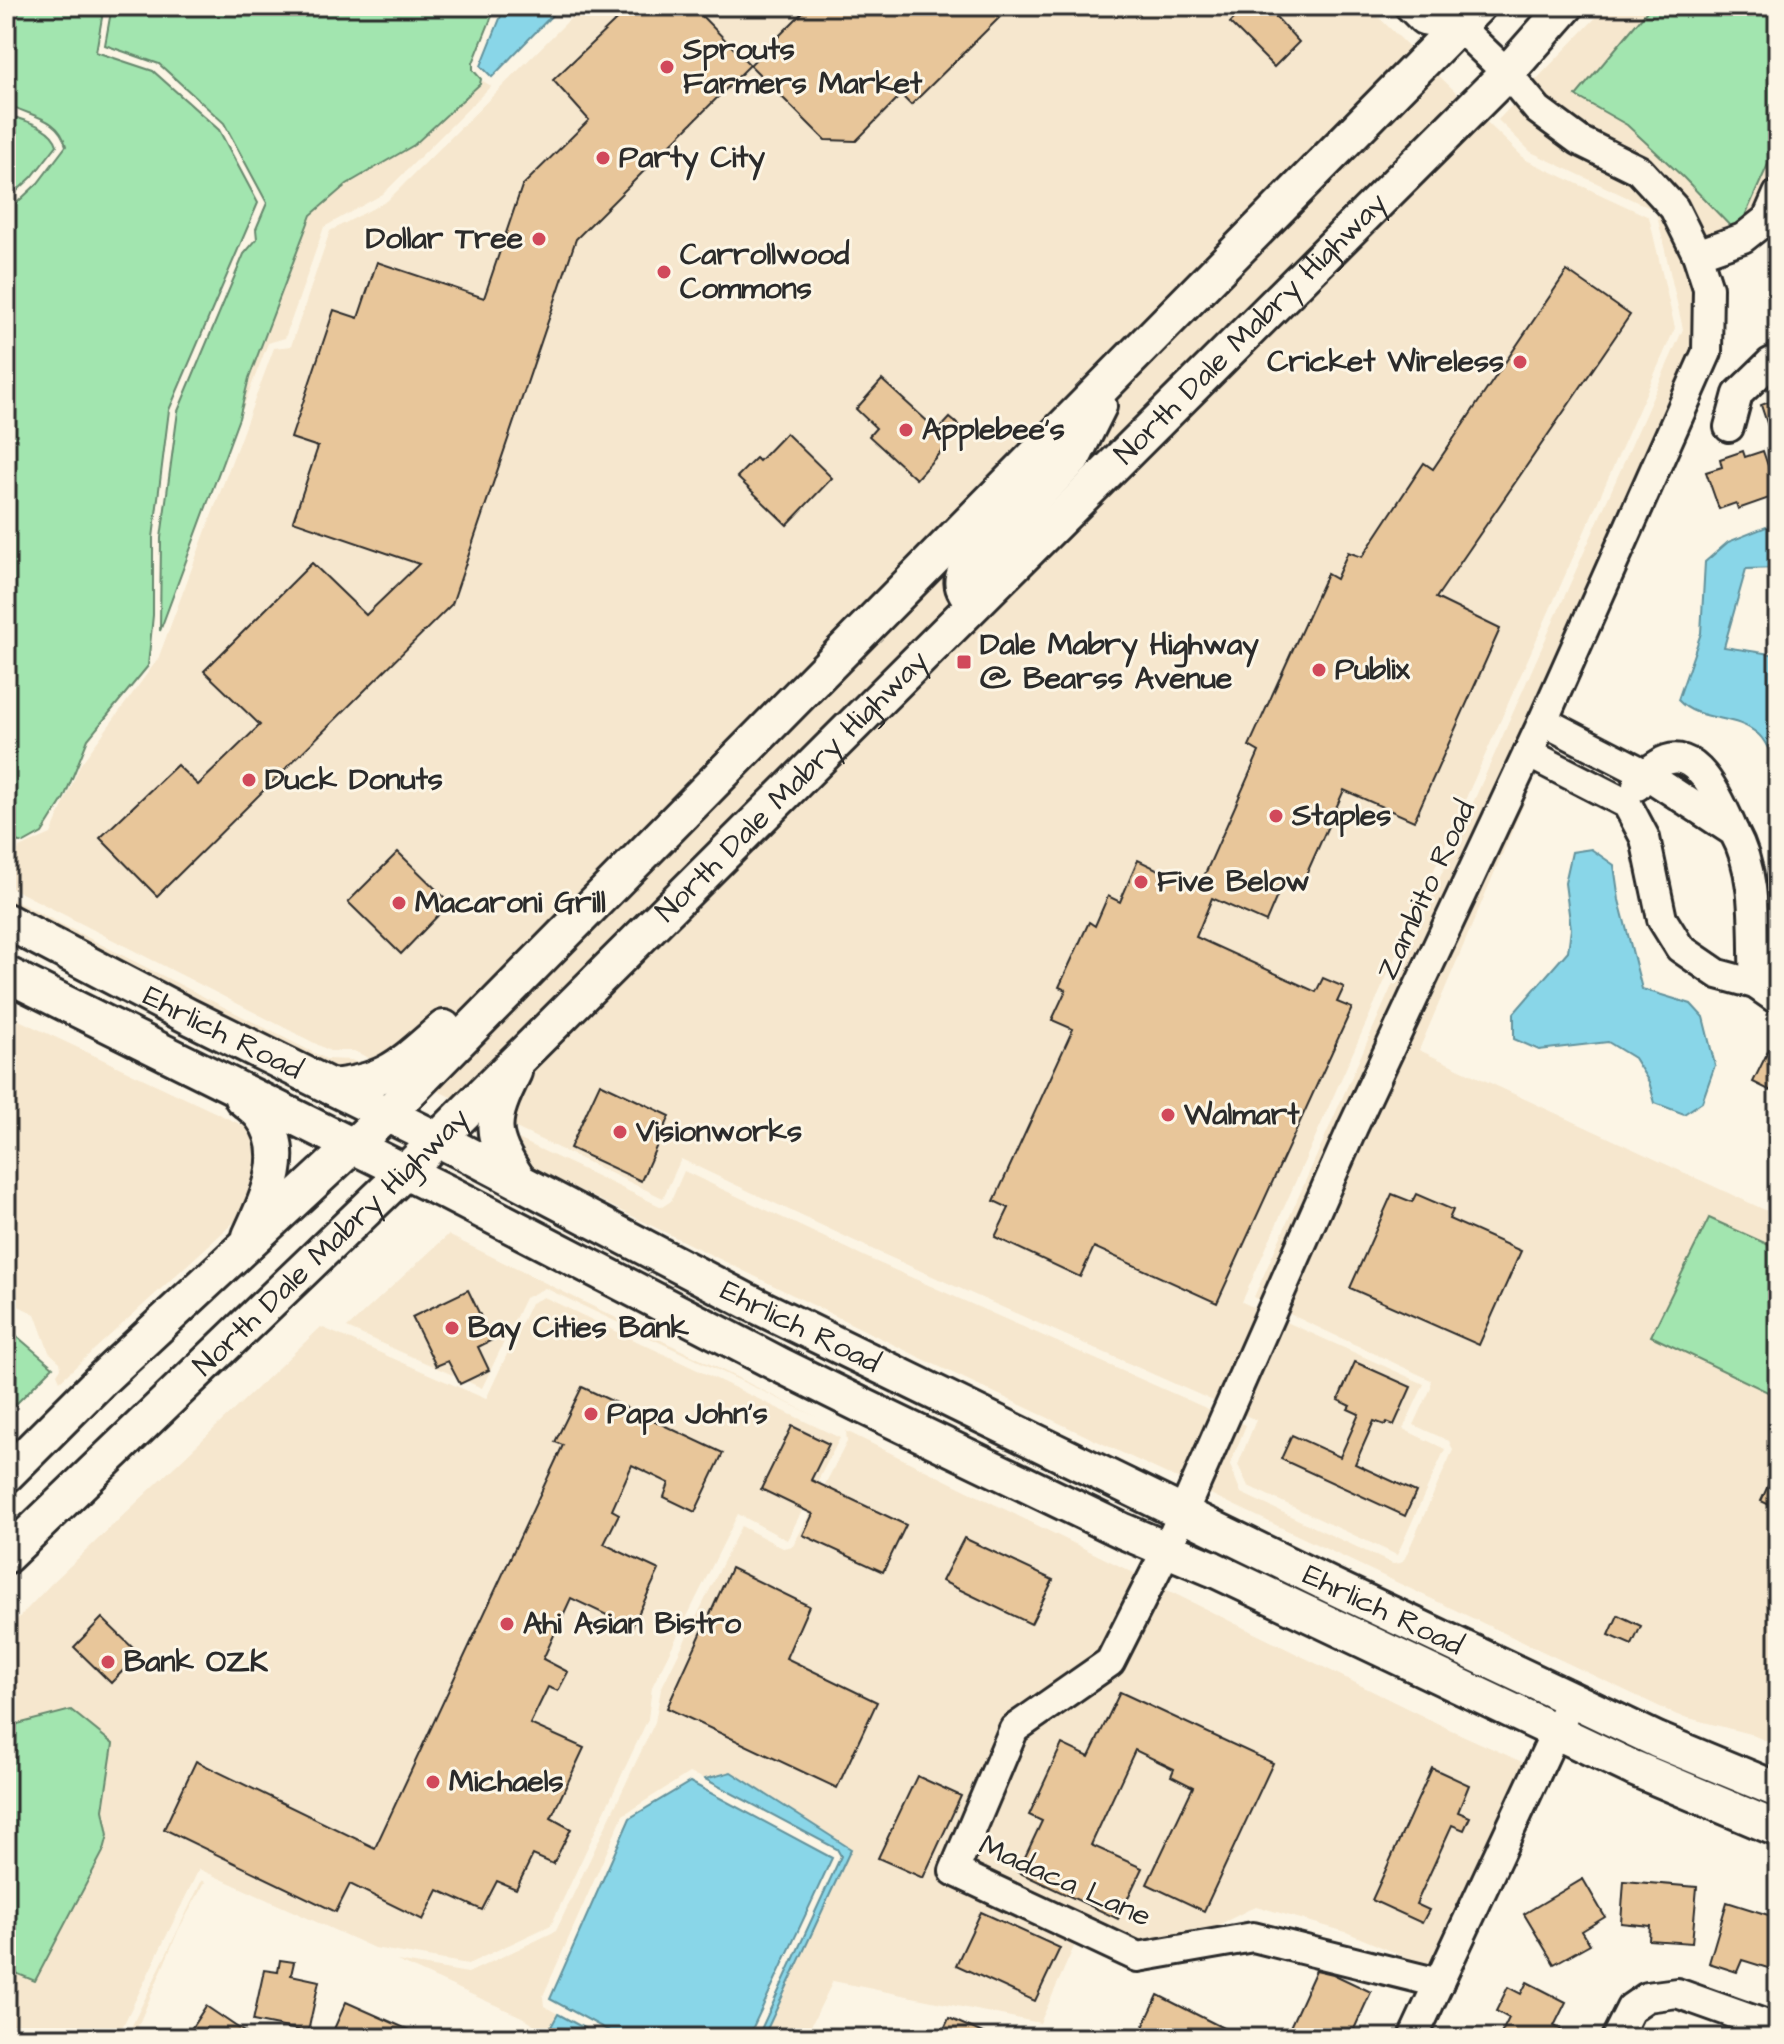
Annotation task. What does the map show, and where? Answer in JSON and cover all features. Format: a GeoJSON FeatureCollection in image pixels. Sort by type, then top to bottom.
{"type":"FeatureCollection","features":[{"type":"Feature","properties":{"kind":"main road","name":"North Dale Mabry Highway"},"geometry":{"type":"LineString","coordinates":[[6,1556],[405,1172],[1507,73],[1566,6]]}},
{"type":"Feature","properties":{"kind":"main road","name":"North Dale Mabry Highway"},"geometry":{"type":"LineString","coordinates":[[6,1475],[103,1378],[386,1115],[1114,377],[1461,13]]}},
{"type":"Feature","properties":{"kind":"main road"},"geometry":{"type":"LineString","coordinates":[[975,603],[964,593],[961,583],[963,573],[1073,458],[1114,377]]}},
{"type":"Feature","properties":{"kind":"main road","name":"Ehrlich Road"},"geometry":{"type":"LineString","coordinates":[[6,921],[760,1307],[1183,1514],[1657,1740],[1778,1790]]}},
{"type":"Feature","properties":{"kind":"main road"},"geometry":{"type":"LineString","coordinates":[[331,1087],[370,1081],[393,1070],[513,968],[546,952]]}},
{"type":"Feature","properties":{"kind":"main road","name":"Ehrlich Road"},"geometry":{"type":"LineString","coordinates":[[6,974],[405,1172],[780,1365],[1556,1733],[1686,1792],[1778,1829]]}},
{"type":"Feature","properties":{"kind":"main road"},"geometry":{"type":"LineString","coordinates":[[519,1181],[503,1156],[493,1125],[500,1101],[527,1049]]}},
{"type":"Feature","properties":{"kind":"main road"},"geometry":{"type":"LineString","coordinates":[[227,1084],[262,1116],[274,1140],[276,1163],[268,1196],[244,1249]]}},
{"type":"Feature","properties":{"kind":"street"},"geometry":{"type":"LineString","coordinates":[[1409,6],[1423,20],[1461,13]]}},
{"type":"Feature","properties":{"kind":"street","name":"Zambito Road"},"geometry":{"type":"LineString","coordinates":[[1167,1549],[1353,1127],[1543,721],[1707,352],[1708,288],[1697,254],[1674,208],[1639,170],[1580,141],[1538,110],[1461,13]]}},
{"type":"Feature","properties":{"kind":"street"},"geometry":{"type":"LineString","coordinates":[[1697,254],[1743,238],[1767,219],[1778,194]]}},
{"type":"Feature","properties":{"kind":"street"},"geometry":{"type":"LineString","coordinates":[[1729,427],[1738,394],[1778,359]]}},
{"type":"Feature","properties":{"kind":"street"},"geometry":{"type":"LineString","coordinates":[[1543,721],[1644,773]]}},
{"type":"Feature","properties":{"kind":"street"},"geometry":{"type":"LineString","coordinates":[[1528,753],[1627,804],[1645,838],[1662,919],[1680,948],[1718,974],[1766,992],[1751,877],[1742,847],[1719,799],[1699,768],[1684,760],[1666,759],[1644,773],[1627,804]]}},
{"type":"Feature","properties":{"kind":"street","name":"Madaca Lane"},"geometry":{"type":"LineString","coordinates":[[1167,1549],[1110,1662],[1014,1729],[954,1871],[1138,1957],[1253,1937],[1439,1983]]}},
{"type":"Feature","properties":{"kind":"street"},"geometry":{"type":"LineString","coordinates":[[1413,2038],[1571,1699]]}},
{"type":"Feature","properties":{"kind":"street"},"geometry":{"type":"LineString","coordinates":[[1616,2038],[1631,2008],[1647,1997],[1677,1993],[1778,2029]]}},
{"type":"Feature","properties":{"kind":"shaded area"},"geometry":{"type":"Polygon","coordinates":[[[583,6],[1367,6],[1526,160],[1649,217],[1675,328],[1242,1302],[1424,1384],[1403,1429],[1445,1449],[1397,1555],[1248,1486],[1238,1465],[1256,1420],[876,1251],[681,1159],[663,1198],[354,1051],[330,1051],[6,885],[6,876],[19,848],[51,834],[80,765],[158,659],[274,348],[291,346],[330,231],[387,201],[583,6]]]}},
{"type":"Feature","properties":{"kind":"shaded area"},"geometry":{"type":"Polygon","coordinates":[[[1607,6],[1651,6],[1576,96],[1627,125],[1734,230],[1702,241],[1585,132],[1545,102],[1531,85],[1607,6]]]}},
{"type":"Feature","properties":{"kind":"shaded area"},"geometry":{"type":"Polygon","coordinates":[[[483,81],[491,86],[383,194],[324,227],[285,338],[268,343],[239,418],[249,378],[311,215],[347,184],[414,145],[483,81]]]}},
{"type":"Feature","properties":{"kind":"shaded area"},"geometry":{"type":"Polygon","coordinates":[[[1516,101],[1633,179],[1666,215],[1698,291],[1698,350],[1266,1303],[1254,1297],[1683,329],[1656,211],[1531,152],[1498,120],[1516,101]]]}},
{"type":"Feature","properties":{"kind":"shaded area"},"geometry":{"type":"Polygon","coordinates":[[[1778,142],[1778,171],[1759,213],[1740,227],[1778,142]]]}},
{"type":"Feature","properties":{"kind":"shaded area"},"geometry":{"type":"Polygon","coordinates":[[[1532,767],[1538,770],[1419,1050],[1778,1216],[1778,1249],[1709,1219],[1651,1335],[1778,1397],[1778,1746],[1750,1734],[1677,1715],[1204,1491],[1235,1420],[1246,1425],[1230,1465],[1241,1493],[1393,1564],[1401,1563],[1405,1558],[1453,1450],[1449,1441],[1414,1425],[1431,1388],[1431,1380],[1283,1311],[1532,767]]]}},
{"type":"Feature","properties":{"kind":"shaded area"},"geometry":{"type":"Polygon","coordinates":[[[6,896],[326,1059],[351,1060],[374,1070],[344,1075],[6,909],[6,896]]]}},
{"type":"Feature","properties":{"kind":"shaded area"},"geometry":{"type":"Polygon","coordinates":[[[6,1014],[259,1133],[265,1144],[255,1203],[60,1381],[57,1374],[61,1368],[60,1362],[49,1352],[35,1314],[6,1300],[6,1014]]]}},
{"type":"Feature","properties":{"kind":"shaded area"},"geometry":{"type":"Polygon","coordinates":[[[514,1137],[662,1207],[671,1201],[684,1171],[872,1260],[1217,1413],[1186,1483],[923,1359],[518,1160],[514,1137]]]}},
{"type":"Feature","properties":{"kind":"shaded area"},"geometry":{"type":"Polygon","coordinates":[[[448,1235],[819,1418],[545,1288],[525,1298],[482,1388],[347,1328],[448,1235]]]}},
{"type":"Feature","properties":{"kind":"shaded area"},"geometry":{"type":"Polygon","coordinates":[[[544,1297],[840,1438],[787,1540],[738,1514],[652,1687],[648,1719],[551,1925],[468,1964],[374,1948],[199,1869],[117,2038],[6,2038],[6,1631],[50,1585],[321,1327],[486,1399],[531,1303],[544,1297]]]}},
{"type":"Feature","properties":{"kind":"shaded area"},"geometry":{"type":"Polygon","coordinates":[[[846,1431],[1142,1577],[1102,1655],[1009,1720],[946,1867],[1077,1940],[1040,2023],[833,1981],[805,2038],[763,2038],[851,1848],[731,1772],[705,1779],[689,1773],[623,1815],[543,1996],[544,2006],[558,2014],[547,2034],[522,2017],[397,1961],[468,1973],[556,1931],[655,1722],[661,1689],[741,1526],[783,1548],[793,1546],[847,1442],[846,1431]]]}},
{"type":"Feature","properties":{"kind":"shaded area"},"geometry":{"type":"Polygon","coordinates":[[[1159,1586],[1451,1730],[1540,1770],[1434,1969],[1346,1932],[1256,1906],[1209,1930],[1140,1946],[967,1865],[1021,1736],[1114,1670],[1159,1586]]]}},
{"type":"Feature","properties":{"kind":"shaded area"},"geometry":{"type":"Polygon","coordinates":[[[202,1880],[205,1882],[179,1929],[133,2038],[126,2038],[202,1880]]]}},
{"type":"Feature","properties":{"kind":"green space"},"geometry":{"type":"Polygon","coordinates":[[[6,6],[104,6],[96,52],[153,71],[219,130],[258,203],[169,410],[153,538],[153,615],[148,666],[88,739],[64,798],[42,833],[24,843],[6,839],[6,213],[38,183],[66,146],[62,136],[50,123],[6,103],[6,6]]]}},
{"type":"Feature","properties":{"kind":"green space"},"geometry":{"type":"Polygon","coordinates":[[[112,6],[496,6],[473,63],[473,70],[481,79],[480,84],[414,145],[347,184],[311,215],[249,378],[239,418],[160,631],[161,538],[178,411],[244,254],[257,239],[256,229],[267,203],[224,123],[159,64],[105,45],[112,6]]]}},
{"type":"Feature","properties":{"kind":"green space"},"geometry":{"type":"Polygon","coordinates":[[[1651,6],[1778,6],[1778,142],[1740,227],[1734,230],[1627,125],[1576,96],[1651,6]]]}},
{"type":"Feature","properties":{"kind":"green space"},"geometry":{"type":"Polygon","coordinates":[[[6,114],[43,128],[57,145],[32,177],[6,201],[6,114]]]}},
{"type":"Feature","properties":{"kind":"green space"},"geometry":{"type":"Polygon","coordinates":[[[1709,1218],[1778,1249],[1778,1397],[1651,1336],[1709,1218]]]}},
{"type":"Feature","properties":{"kind":"green space"},"geometry":{"type":"Polygon","coordinates":[[[6,1327],[53,1367],[6,1414],[6,1327]]]}},
{"type":"Feature","properties":{"kind":"green space"},"geometry":{"type":"Polygon","coordinates":[[[71,1710],[113,1744],[103,1810],[108,1835],[104,1850],[35,1981],[6,1969],[6,1727],[71,1710]]]}},
{"type":"Feature","properties":{"kind":"water"},"geometry":{"type":"Polygon","coordinates":[[[505,6],[561,6],[492,77],[481,66],[505,6]]]}},
{"type":"Feature","properties":{"kind":"water"},"geometry":{"type":"Polygon","coordinates":[[[1778,516],[1778,568],[1746,569],[1724,647],[1778,655],[1778,768],[1762,738],[1749,728],[1696,712],[1678,700],[1701,633],[1705,562],[1728,542],[1769,526],[1778,516]]]}},
{"type":"Feature","properties":{"kind":"water"},"geometry":{"type":"Polygon","coordinates":[[[1591,849],[1614,865],[1619,900],[1642,989],[1691,1004],[1703,1017],[1715,1065],[1702,1102],[1684,1114],[1655,1103],[1649,1082],[1634,1058],[1608,1042],[1539,1050],[1514,1039],[1514,1013],[1568,951],[1571,929],[1565,883],[1572,852],[1591,849]]]}},
{"type":"Feature","properties":{"kind":"water"},"geometry":{"type":"Polygon","coordinates":[[[731,1772],[851,1849],[763,2038],[757,2038],[841,1856],[837,1849],[705,1779],[731,1772]]]}},
{"type":"Feature","properties":{"kind":"water"},"geometry":{"type":"Polygon","coordinates":[[[690,1782],[832,1858],[748,2038],[622,2038],[550,1999],[630,1818],[690,1782]]]}},
{"type":"Feature","properties":{"kind":"water"},"geometry":{"type":"Polygon","coordinates":[[[558,2014],[602,2038],[554,2038],[547,2034],[558,2014]]]}},
{"type":"Feature","properties":{"kind":"building"},"geometry":{"type":"Polygon","coordinates":[[[631,6],[692,6],[750,65],[576,239],[452,604],[157,896],[100,838],[177,765],[198,785],[260,725],[204,671],[312,563],[366,615],[419,564],[293,521],[318,447],[291,438],[334,310],[358,318],[377,262],[484,298],[522,186],[589,120],[553,80],[631,6]]]}},
{"type":"Feature","properties":{"kind":"building"},"geometry":{"type":"Polygon","coordinates":[[[809,6],[988,6],[1000,17],[911,105],[901,95],[856,141],[825,140],[750,65],[809,6]]]}},
{"type":"Feature","properties":{"kind":"building"},"geometry":{"type":"Polygon","coordinates":[[[1246,6],[1266,6],[1299,42],[1274,67],[1230,23],[1246,6]]]}},
{"type":"Feature","properties":{"kind":"building"},"geometry":{"type":"Polygon","coordinates":[[[1567,271],[1630,315],[1436,598],[1500,629],[1414,821],[1344,790],[1302,884],[1286,875],[1266,922],[1212,898],[1196,937],[1316,992],[1323,978],[1344,987],[1337,1002],[1352,1008],[1217,1303],[1094,1247],[1080,1277],[995,1237],[1009,1208],[994,1201],[1073,1029],[1052,1020],[1066,990],[1059,987],[1089,922],[1095,926],[1108,896],[1120,902],[1138,860],[1190,885],[1193,877],[1202,881],[1259,752],[1249,746],[1327,574],[1336,579],[1348,552],[1362,557],[1424,463],[1433,469],[1567,271]]]}},
{"type":"Feature","properties":{"kind":"building","name":"Applebee's"},"geometry":{"type":"Polygon","coordinates":[[[882,380],[938,431],[950,418],[962,428],[916,479],[869,436],[876,428],[856,409],[882,380]]]}},
{"type":"Feature","properties":{"kind":"building"},"geometry":{"type":"Polygon","coordinates":[[[1778,399],[1778,447],[1775,447],[1761,405],[1778,399]]]}},
{"type":"Feature","properties":{"kind":"building"},"geometry":{"type":"Polygon","coordinates":[[[786,433],[832,478],[787,525],[737,477],[756,458],[759,461],[786,433]]]}},
{"type":"Feature","properties":{"kind":"building"},"geometry":{"type":"Polygon","coordinates":[[[1743,451],[1745,457],[1763,451],[1778,495],[1738,509],[1736,503],[1719,509],[1706,472],[1722,467],[1720,459],[1743,451]]]}},
{"type":"Feature","properties":{"kind":"building","name":"Macaroni Grill"},"geometry":{"type":"Polygon","coordinates":[[[398,852],[450,903],[401,954],[348,902],[398,852]]]}},
{"type":"Feature","properties":{"kind":"building"},"geometry":{"type":"Polygon","coordinates":[[[1778,1031],[1778,1086],[1774,1084],[1771,1091],[1753,1082],[1778,1031]]]}},
{"type":"Feature","properties":{"kind":"building","name":"Visionworks"},"geometry":{"type":"Polygon","coordinates":[[[600,1083],[670,1116],[641,1181],[570,1148],[600,1083]]]}},
{"type":"Feature","properties":{"kind":"building"},"geometry":{"type":"Polygon","coordinates":[[[1392,1194],[1412,1202],[1416,1194],[1453,1210],[1449,1219],[1521,1251],[1479,1345],[1350,1288],[1392,1194]]]}},
{"type":"Feature","properties":{"kind":"building","name":"Bay Cities Bank"},"geometry":{"type":"Polygon","coordinates":[[[468,1290],[492,1340],[478,1347],[489,1370],[460,1384],[448,1361],[436,1366],[412,1317],[468,1290]]]}},
{"type":"Feature","properties":{"kind":"building"},"geometry":{"type":"Polygon","coordinates":[[[1355,1362],[1411,1387],[1394,1425],[1374,1421],[1355,1464],[1416,1492],[1405,1516],[1281,1459],[1292,1435],[1340,1457],[1359,1414],[1338,1400],[1355,1362]]]}},
{"type":"Feature","properties":{"kind":"building"},"geometry":{"type":"Polygon","coordinates":[[[582,1387],[723,1453],[695,1512],[664,1497],[669,1483],[632,1465],[612,1510],[619,1514],[604,1544],[659,1570],[632,1627],[571,1598],[543,1659],[568,1672],[558,1691],[548,1687],[530,1724],[584,1748],[551,1818],[571,1829],[553,1864],[533,1855],[516,1889],[497,1881],[482,1910],[438,1890],[423,1920],[350,1884],[336,1912],[164,1829],[196,1761],[375,1848],[563,1445],[555,1442],[582,1387]]]}},
{"type":"Feature","properties":{"kind":"building"},"geometry":{"type":"Polygon","coordinates":[[[792,1426],[829,1444],[811,1480],[906,1525],[883,1572],[803,1535],[813,1514],[761,1489],[792,1426]]]}},
{"type":"Feature","properties":{"kind":"building"},"geometry":{"type":"Polygon","coordinates":[[[1778,1464],[1778,1509],[1761,1501],[1778,1464]]]}},
{"type":"Feature","properties":{"kind":"building"},"geometry":{"type":"Polygon","coordinates":[[[964,1538],[1053,1580],[1031,1624],[942,1581],[964,1538]]]}},
{"type":"Feature","properties":{"kind":"building"},"geometry":{"type":"Polygon","coordinates":[[[731,1568],[809,1606],[786,1658],[877,1702],[837,1788],[667,1708],[731,1568]]]}},
{"type":"Feature","properties":{"kind":"building"},"geometry":{"type":"Polygon","coordinates":[[[1618,1615],[1641,1626],[1632,1645],[1609,1635],[1618,1615]]]}},
{"type":"Feature","properties":{"kind":"building"},"geometry":{"type":"Polygon","coordinates":[[[102,1618],[139,1654],[111,1683],[74,1647],[102,1618]]]}},
{"type":"Feature","properties":{"kind":"building"},"geometry":{"type":"Polygon","coordinates":[[[1120,1692],[1273,1763],[1204,1911],[1147,1884],[1193,1787],[1171,1776],[1174,1769],[1135,1750],[1091,1845],[1142,1868],[1118,1919],[1018,1872],[1042,1821],[1029,1815],[1062,1744],[1089,1757],[1120,1692]]]}},
{"type":"Feature","properties":{"kind":"building"},"geometry":{"type":"Polygon","coordinates":[[[1432,1768],[1469,1785],[1458,1812],[1470,1817],[1464,1830],[1452,1825],[1416,1904],[1429,1910],[1422,1923],[1372,1900],[1432,1768]]]}},
{"type":"Feature","properties":{"kind":"building"},"geometry":{"type":"Polygon","coordinates":[[[917,1776],[961,1796],[923,1878],[878,1858],[917,1776]]]}},
{"type":"Feature","properties":{"kind":"building"},"geometry":{"type":"Polygon","coordinates":[[[1583,1879],[1605,1917],[1582,1931],[1590,1944],[1554,1964],[1524,1914],[1583,1879]]]}},
{"type":"Feature","properties":{"kind":"building"},"geometry":{"type":"Polygon","coordinates":[[[1624,1881],[1697,1887],[1692,1943],[1649,1940],[1650,1926],[1621,1923],[1624,1881]]]}},
{"type":"Feature","properties":{"kind":"building"},"geometry":{"type":"Polygon","coordinates":[[[1727,1902],[1778,1918],[1778,1945],[1771,1969],[1742,1960],[1737,1972],[1709,1963],[1727,1902]]]}},
{"type":"Feature","properties":{"kind":"building"},"geometry":{"type":"Polygon","coordinates":[[[981,1912],[1060,1948],[1035,2001],[956,1965],[981,1912]]]}},
{"type":"Feature","properties":{"kind":"building"},"geometry":{"type":"Polygon","coordinates":[[[280,1960],[294,1962],[291,1975],[319,1981],[308,2032],[253,2021],[264,1970],[278,1972],[280,1960]]]}},
{"type":"Feature","properties":{"kind":"building"},"geometry":{"type":"Polygon","coordinates":[[[1316,1970],[1333,1974],[1371,1992],[1350,2038],[1285,2038],[1316,1970]]]}},
{"type":"Feature","properties":{"kind":"building"},"geometry":{"type":"Polygon","coordinates":[[[1527,1982],[1566,2002],[1554,2026],[1579,2038],[1499,2038],[1509,2018],[1496,2011],[1508,1987],[1521,1994],[1527,1982]]]}},
{"type":"Feature","properties":{"kind":"building"},"geometry":{"type":"Polygon","coordinates":[[[1158,1995],[1243,2038],[1138,2038],[1158,1995]]]}},
{"type":"Feature","properties":{"kind":"building"},"geometry":{"type":"Polygon","coordinates":[[[346,2002],[427,2038],[353,2038],[334,2029],[346,2002]]]}},
{"type":"Feature","properties":{"kind":"building"},"geometry":{"type":"Polygon","coordinates":[[[206,2006],[253,2038],[185,2038],[206,2006]]]}},
{"type":"Feature","properties":{"kind":"building"},"geometry":{"type":"Polygon","coordinates":[[[949,2018],[994,2038],[940,2038],[949,2018]]]}},
{"type":"Feature","properties":{"kind":"place","name":"Sprouts Farmers Market"},"geometry":{"type":"Point","coordinates":[667,67]}},
{"type":"Feature","properties":{"kind":"place","name":"Party City"},"geometry":{"type":"Point","coordinates":[603,158]}},
{"type":"Feature","properties":{"kind":"place","name":"Dollar Tree"},"geometry":{"type":"Point","coordinates":[539,239]}},
{"type":"Feature","properties":{"kind":"place","name":"Carrollwood Commons"},"geometry":{"type":"Point","coordinates":[664,272]}},
{"type":"Feature","properties":{"kind":"place","name":"Cricket Wireless"},"geometry":{"type":"Point","coordinates":[1520,362]}},
{"type":"Feature","properties":{"kind":"place","name":"Applebee's"},"geometry":{"type":"Point","coordinates":[906,430]}},
{"type":"Feature","properties":{"kind":"place","name":"Dale Mabry Highway @ Bearss Avenue"},"geometry":{"type":"Point","coordinates":[964,662]}},
{"type":"Feature","properties":{"kind":"place","name":"Publix"},"geometry":{"type":"Point","coordinates":[1319,670]}},
{"type":"Feature","properties":{"kind":"place","name":"Duck Donuts"},"geometry":{"type":"Point","coordinates":[249,780]}},
{"type":"Feature","properties":{"kind":"place","name":"Staples"},"geometry":{"type":"Point","coordinates":[1276,816]}},
{"type":"Feature","properties":{"kind":"place","name":"Five Below"},"geometry":{"type":"Point","coordinates":[1141,882]}},
{"type":"Feature","properties":{"kind":"place","name":"Macaroni Grill"},"geometry":{"type":"Point","coordinates":[399,903]}},
{"type":"Feature","properties":{"kind":"place","name":"Walmart"},"geometry":{"type":"Point","coordinates":[1168,1115]}},
{"type":"Feature","properties":{"kind":"place","name":"Visionworks"},"geometry":{"type":"Point","coordinates":[620,1132]}},
{"type":"Feature","properties":{"kind":"place","name":"Bay Cities Bank"},"geometry":{"type":"Point","coordinates":[452,1328]}},
{"type":"Feature","properties":{"kind":"place","name":"Papa John's"},"geometry":{"type":"Point","coordinates":[591,1414]}},
{"type":"Feature","properties":{"kind":"place","name":"Ahi Asian Bistro"},"geometry":{"type":"Point","coordinates":[507,1624]}},
{"type":"Feature","properties":{"kind":"place","name":"Bank OZK"},"geometry":{"type":"Point","coordinates":[108,1662]}},
{"type":"Feature","properties":{"kind":"place","name":"Michaels"},"geometry":{"type":"Point","coordinates":[433,1782]}}]}
